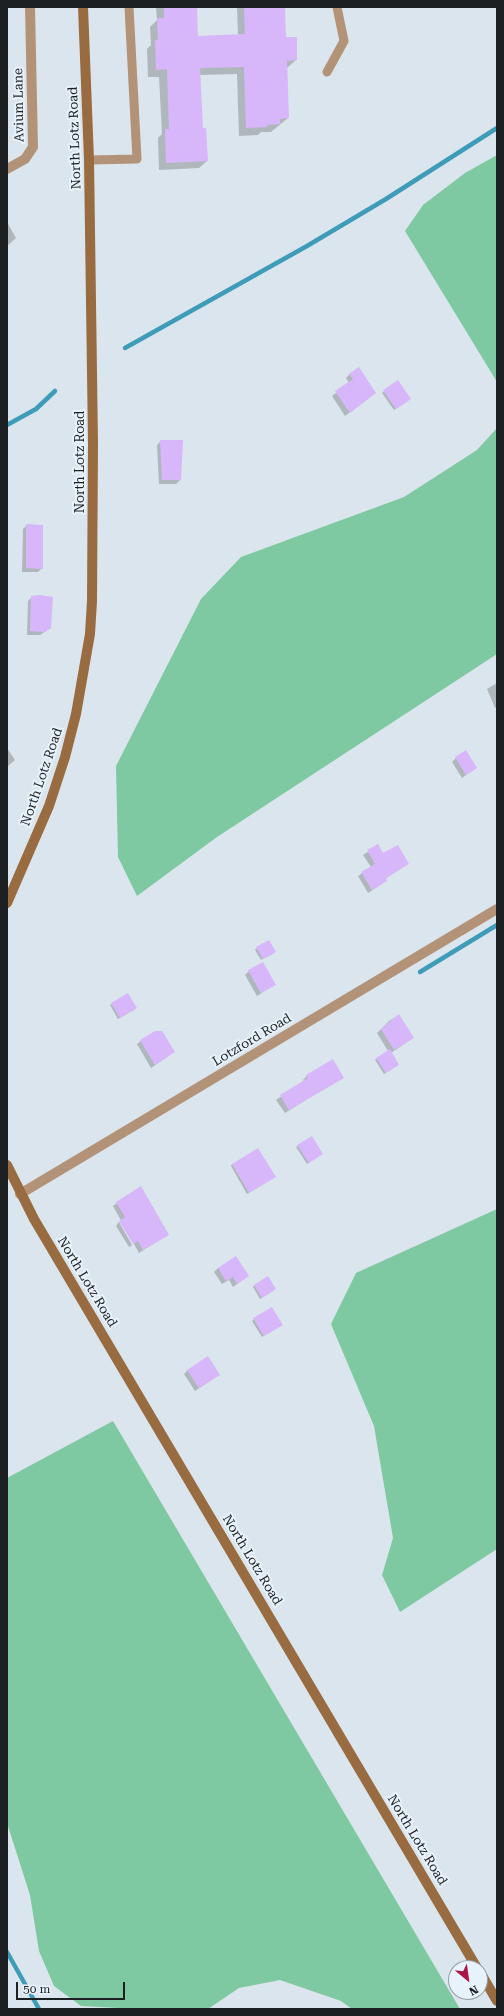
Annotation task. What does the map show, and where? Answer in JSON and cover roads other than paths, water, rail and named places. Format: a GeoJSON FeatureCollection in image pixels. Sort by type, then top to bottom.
{"type":"FeatureCollection","features":[{"type":"Feature","properties":{"kind":"street","name":"Avium Lane"},"geometry":{"type":"LineString","coordinates":[[7,169],[29,154],[33,148],[30,7]]}},
{"type":"Feature","properties":{"kind":"street","name":"North Lotz Road"},"geometry":{"type":"LineString","coordinates":[[7,903],[49,806],[65,757],[76,714],[90,634],[93,580],[93,444],[89,160],[83,7]]}},
{"type":"Feature","properties":{"kind":"street","name":"Lotzford Road"},"geometry":{"type":"LineString","coordinates":[[20,1194],[497,909]]}},
{"type":"Feature","properties":{"kind":"street","name":"North Lotz Road"},"geometry":{"type":"LineString","coordinates":[[7,1165],[20,1194],[473,1960]]}},
{"type":"Feature","properties":{"kind":"street"},"geometry":{"type":"LineString","coordinates":[[488,1986],[497,2001]]}},
{"type":"Feature","properties":{"kind":"lane"},"geometry":{"type":"LineString","coordinates":[[89,160],[137,160],[129,7]]}},
{"type":"Feature","properties":{"kind":"lane"},"geometry":{"type":"LineString","coordinates":[[327,72],[344,41],[337,7]]}},
{"type":"Feature","properties":{"kind":"waterway"},"geometry":{"type":"LineString","coordinates":[[125,348],[307,246],[386,199],[497,128]]}},
{"type":"Feature","properties":{"kind":"waterway"},"geometry":{"type":"LineString","coordinates":[[7,425],[36,409],[55,391]]}},
{"type":"Feature","properties":{"kind":"waterway"},"geometry":{"type":"LineString","coordinates":[[420,972],[497,925]]}},
{"type":"Feature","properties":{"kind":"waterway"},"geometry":{"type":"LineString","coordinates":[[7,1952],[39,2009]]}}]}
